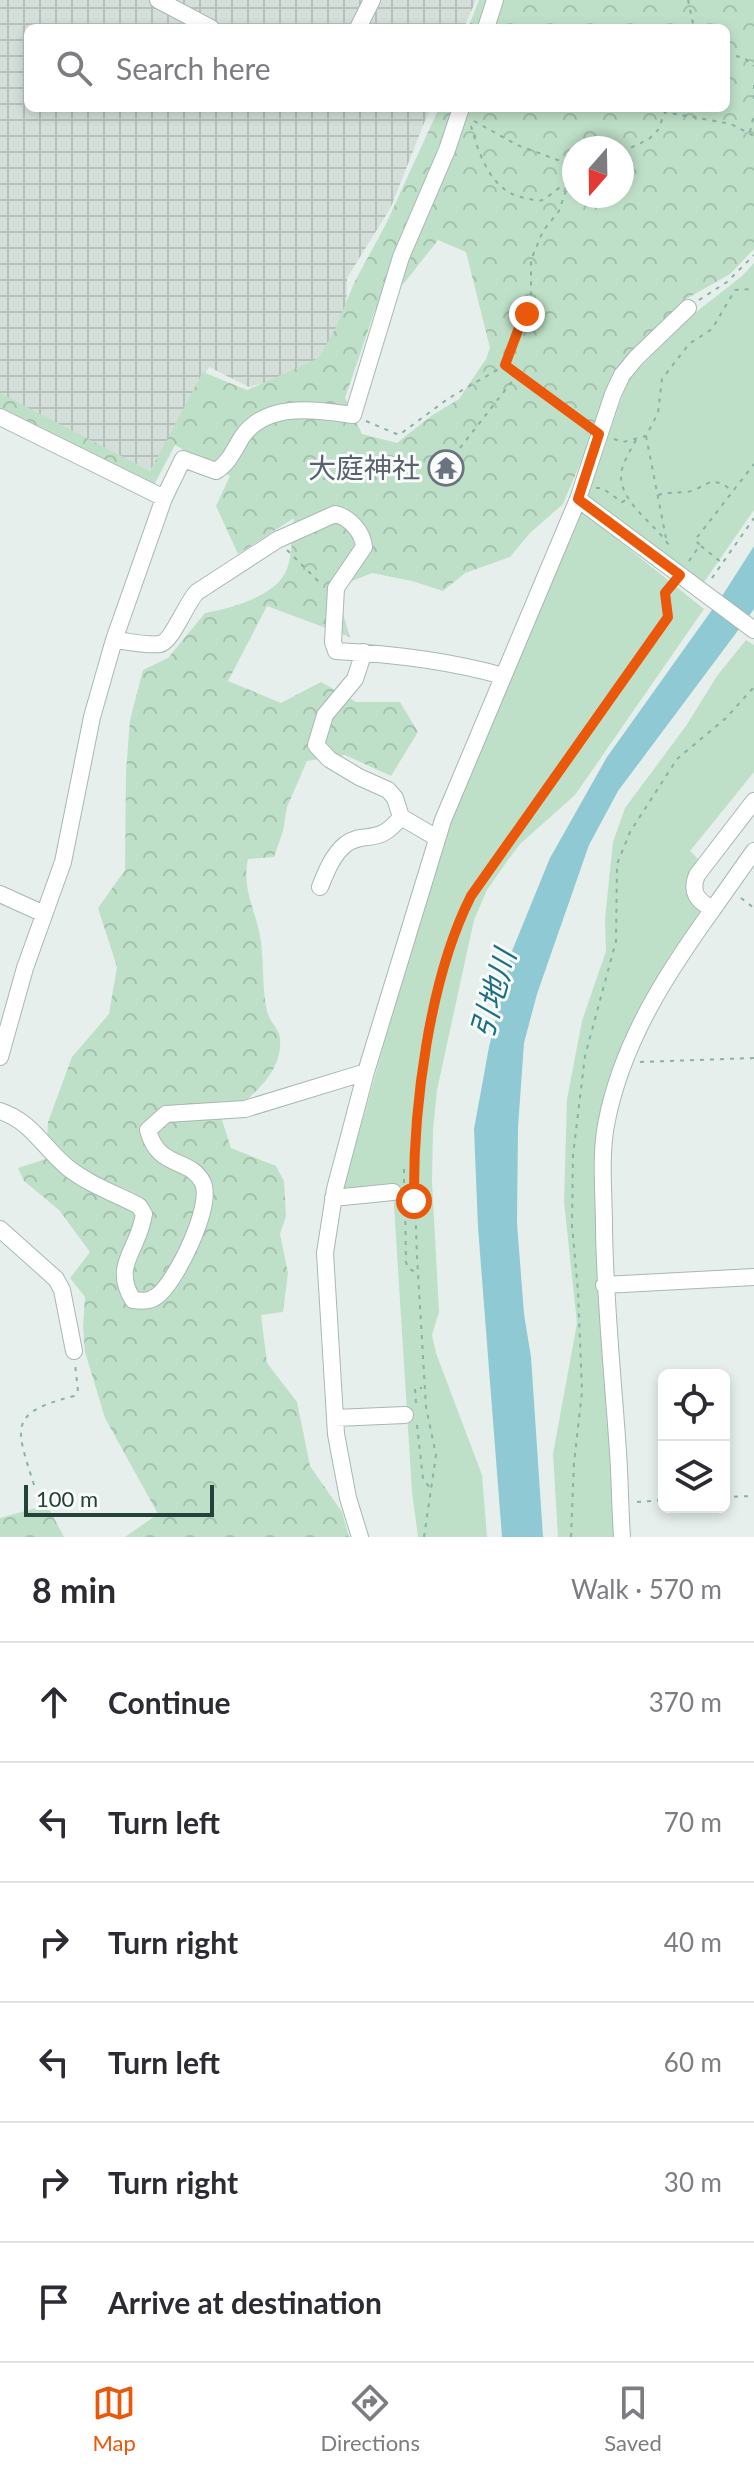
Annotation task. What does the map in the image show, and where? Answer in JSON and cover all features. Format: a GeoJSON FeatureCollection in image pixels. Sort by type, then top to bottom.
{"type":"FeatureCollection","features":[{"type":"Feature","properties":{"kind":"street"},"geometry":{"type":"LineString","coordinates":[[158,0],[203,24]]}},
{"type":"Feature","properties":{"kind":"street"},"geometry":{"type":"LineString","coordinates":[[360,24],[372,0]]}},
{"type":"Feature","properties":{"kind":"street"},"geometry":{"type":"LineString","coordinates":[[487,24],[495,0]]}},
{"type":"Feature","properties":{"kind":"street"},"geometry":{"type":"LineString","coordinates":[[0,1057],[25,968],[63,862],[92,717],[114,640],[164,498],[183,459],[216,471],[229,459],[243,436],[258,423],[285,412],[306,409],[353,415],[401,257],[447,150],[460,112]]}},
{"type":"Feature","properties":{"kind":"street"},"geometry":{"type":"LineString","coordinates":[[360,1537],[343,1473],[335,1418],[325,1253],[333,1198],[366,1072],[437,838],[503,676],[581,502],[600,432],[622,375],[688,308]]}},
{"type":"Feature","properties":{"kind":"street"},"geometry":{"type":"LineString","coordinates":[[0,417],[164,498]]}},
{"type":"Feature","properties":{"kind":"street"},"geometry":{"type":"LineString","coordinates":[[581,502],[754,630]]}},
{"type":"Feature","properties":{"kind":"street"},"geometry":{"type":"LineString","coordinates":[[114,640],[161,644],[168,640],[197,592],[277,540],[335,514],[341,515],[360,532],[364,547],[336,588],[333,642],[336,651],[427,658],[463,664],[503,676]]}},
{"type":"Feature","properties":{"kind":"street"},"geometry":{"type":"LineString","coordinates":[[364,652],[355,679],[325,715],[316,745],[329,759],[388,790],[395,798],[401,817],[437,838]]}},
{"type":"Feature","properties":{"kind":"street"},"geometry":{"type":"LineString","coordinates":[[713,909],[698,899],[693,885],[697,875],[754,801]]}},
{"type":"Feature","properties":{"kind":"street"},"geometry":{"type":"LineString","coordinates":[[320,887],[337,854],[346,844],[384,834],[401,817]]}},
{"type":"Feature","properties":{"kind":"street"},"geometry":{"type":"LineString","coordinates":[[622,1537],[604,1285],[603,1150],[606,1125],[623,1063],[665,978],[754,851]]}},
{"type":"Feature","properties":{"kind":"street"},"geometry":{"type":"LineString","coordinates":[[0,894],[44,914]]}},
{"type":"Feature","properties":{"kind":"street"},"geometry":{"type":"LineString","coordinates":[[0,1111],[15,1116],[35,1131],[67,1166],[139,1206],[144,1214],[143,1225],[122,1275],[124,1287],[133,1300],[145,1301],[157,1296],[181,1263],[206,1202],[204,1185],[197,1174],[155,1150],[148,1130],[166,1114],[245,1109],[366,1072]]}},
{"type":"Feature","properties":{"kind":"street"},"geometry":{"type":"LineString","coordinates":[[333,1198],[393,1192]]}},
{"type":"Feature","properties":{"kind":"street"},"geometry":{"type":"LineString","coordinates":[[0,1229],[56,1279],[62,1290],[74,1351]]}},
{"type":"Feature","properties":{"kind":"street"},"geometry":{"type":"LineString","coordinates":[[604,1285],[754,1277]]}},
{"type":"Feature","properties":{"kind":"street"},"geometry":{"type":"LineString","coordinates":[[335,1418],[405,1415]]}},
{"type":"Feature","properties":{"kind":"path"},"geometry":{"type":"LineString","coordinates":[[688,0],[693,24]]}},
{"type":"Feature","properties":{"kind":"path"},"geometry":{"type":"LineString","coordinates":[[730,55],[743,57],[754,66]]}},
{"type":"Feature","properties":{"kind":"path"},"geometry":{"type":"LineString","coordinates":[[754,85],[754,102]]}},
{"type":"Feature","properties":{"kind":"path"},"geometry":{"type":"LineString","coordinates":[[634,146],[649,139],[658,130],[665,112],[731,124],[752,135],[754,114]]}},
{"type":"Feature","properties":{"kind":"path"},"geometry":{"type":"LineString","coordinates":[[562,162],[517,145],[489,127],[469,119],[484,165],[500,185],[517,198],[537,201],[562,185]]}},
{"type":"Feature","properties":{"kind":"path"},"geometry":{"type":"LineString","coordinates":[[353,415],[399,435],[449,398],[505,365],[531,299],[531,260],[543,231],[562,202]]}},
{"type":"Feature","properties":{"kind":"path"},"geometry":{"type":"LineString","coordinates":[[688,308],[727,282],[754,255]]}},
{"type":"Feature","properties":{"kind":"path"},"geometry":{"type":"LineString","coordinates":[[667,540],[646,436],[658,413],[660,387],[667,372],[689,344],[712,329],[735,290],[754,289]]}},
{"type":"Feature","properties":{"kind":"path"},"geometry":{"type":"LineString","coordinates":[[505,365],[619,442],[646,436]]}},
{"type":"Feature","properties":{"kind":"path"},"geometry":{"type":"LineString","coordinates":[[460,448],[517,375]]}},
{"type":"Feature","properties":{"kind":"path"},"geometry":{"type":"LineString","coordinates":[[636,439],[621,478],[629,499],[677,555]]}},
{"type":"Feature","properties":{"kind":"path"},"geometry":{"type":"LineString","coordinates":[[723,564],[695,540],[754,464]]}},
{"type":"Feature","properties":{"kind":"path"},"geometry":{"type":"LineString","coordinates":[[658,495],[692,491],[712,481],[732,490]]}},
{"type":"Feature","properties":{"kind":"path"},"geometry":{"type":"LineString","coordinates":[[581,502],[595,488],[602,488],[622,502],[629,499]]}},
{"type":"Feature","properties":{"kind":"path"},"geometry":{"type":"LineString","coordinates":[[705,593],[754,518]]}},
{"type":"Feature","properties":{"kind":"path"},"geometry":{"type":"LineString","coordinates":[[277,540],[336,601]]}},
{"type":"Feature","properties":{"kind":"path"},"geometry":{"type":"LineString","coordinates":[[424,1537],[436,1455],[428,1424],[425,1388],[414,1169],[422,1072],[441,984],[471,896],[668,617],[665,593],[700,545]]}},
{"type":"Feature","properties":{"kind":"path"},"geometry":{"type":"LineString","coordinates":[[728,887],[754,908]]}},
{"type":"Feature","properties":{"kind":"path"},"geometry":{"type":"LineString","coordinates":[[623,1063],[754,1058]]}},
{"type":"Feature","properties":{"kind":"path"},"geometry":{"type":"LineString","coordinates":[[414,1169],[404,1169],[406,1262],[408,1268],[418,1274]]}},
{"type":"Feature","properties":{"kind":"path"},"geometry":{"type":"LineString","coordinates":[[34,1485],[19,1429],[25,1416],[40,1406],[74,1396],[78,1391],[74,1351]]}},
{"type":"Feature","properties":{"kind":"path"},"geometry":{"type":"LineString","coordinates":[[425,1388],[415,1388],[416,1414],[421,1471],[431,1488]]}},
{"type":"Feature","properties":{"kind":"path"},"geometry":{"type":"LineString","coordinates":[[730,1497],[754,1496]]}},
{"type":"Feature","properties":{"kind":"path"},"geometry":{"type":"LineString","coordinates":[[619,1502],[658,1500]]}},
{"type":"Feature","properties":{"kind":"shaded area"},"geometry":{"type":"Polygon","coordinates":[[[0,0],[476,0],[466,24],[24,24],[24,112],[428,112],[391,207],[347,278],[346,316],[323,366],[249,387],[209,367],[150,471],[0,397],[0,0]]]}},
{"type":"Feature","properties":{"kind":"green space"},"geometry":{"type":"Polygon","coordinates":[[[479,0],[754,0],[754,249],[730,274],[686,299],[617,371],[563,504],[530,533],[510,557],[465,573],[443,591],[372,573],[335,588],[350,637],[267,606],[228,681],[281,703],[321,682],[356,702],[400,702],[418,732],[391,776],[345,755],[307,761],[287,807],[274,857],[248,859],[247,887],[261,941],[265,1001],[268,1015],[280,1038],[279,1052],[276,1064],[262,1085],[222,1120],[231,1148],[276,1166],[284,1181],[286,1216],[280,1234],[288,1273],[283,1312],[261,1315],[267,1363],[297,1402],[310,1466],[342,1512],[349,1537],[125,1537],[158,1514],[105,1418],[85,1352],[85,1297],[70,1278],[90,1252],[59,1210],[24,1181],[18,1168],[46,1159],[48,1122],[72,1057],[109,1014],[117,967],[98,908],[125,870],[130,720],[143,670],[168,658],[205,613],[252,600],[282,578],[289,564],[294,518],[238,554],[216,506],[230,476],[175,445],[154,485],[0,408],[0,393],[150,471],[203,372],[247,390],[319,358],[386,224],[437,112],[730,112],[730,24],[470,24],[479,0]],[[438,240],[405,282],[375,310],[345,398],[362,434],[397,443],[459,399],[490,348],[466,252],[438,240]]]}},
{"type":"Feature","properties":{"kind":"green space"},"geometry":{"type":"Polygon","coordinates":[[[754,263],[754,510],[702,585],[588,496],[628,379],[695,313],[754,263]]]}},
{"type":"Feature","properties":{"kind":"green space"},"geometry":{"type":"Polygon","coordinates":[[[582,511],[704,609],[575,795],[520,844],[505,864],[487,890],[474,920],[437,1090],[432,1181],[439,1312],[432,1335],[482,1475],[487,1537],[418,1537],[412,1492],[393,1189],[342,1193],[429,884],[450,823],[582,511]]]}},
{"type":"Feature","properties":{"kind":"green space"},"geometry":{"type":"Polygon","coordinates":[[[746,640],[754,645],[754,772],[690,851],[698,859],[686,882],[687,895],[703,914],[609,1092],[617,1537],[558,1537],[553,1454],[577,1323],[564,1202],[567,1099],[582,1021],[606,951],[605,919],[613,842],[625,808],[686,726],[717,676],[746,640]]]}},
{"type":"Feature","properties":{"kind":"green space"},"geometry":{"type":"Polygon","coordinates":[[[47,1505],[64,1537],[0,1537],[0,1518],[47,1505]]]}},
{"type":"Feature","properties":{"kind":"water"},"geometry":{"type":"Polygon","coordinates":[[[754,546],[754,609],[618,791],[589,845],[537,994],[524,1043],[518,1127],[517,1223],[524,1314],[531,1357],[543,1537],[502,1537],[478,1227],[474,1129],[489,1047],[512,951],[550,858],[607,757],[754,546]]]}},
{"type":"Feature","properties":{"kind":"place","name":"大庭神社"},"geometry":{"type":"Point","coordinates":[446,468]}},
{"type":"Feature","properties":{"kind":"route"},"geometry":{"type":"LineString","coordinates":[[414,1201],[422,1072],[441,984],[464,910],[668,617],[665,593],[680,575],[578,499],[599,434],[505,365],[527,314]]}},
{"type":"Feature","properties":{"kind":"water label","name":"引地川"},"geometry":{"type":"Point","coordinates":[494,994]}}]}
